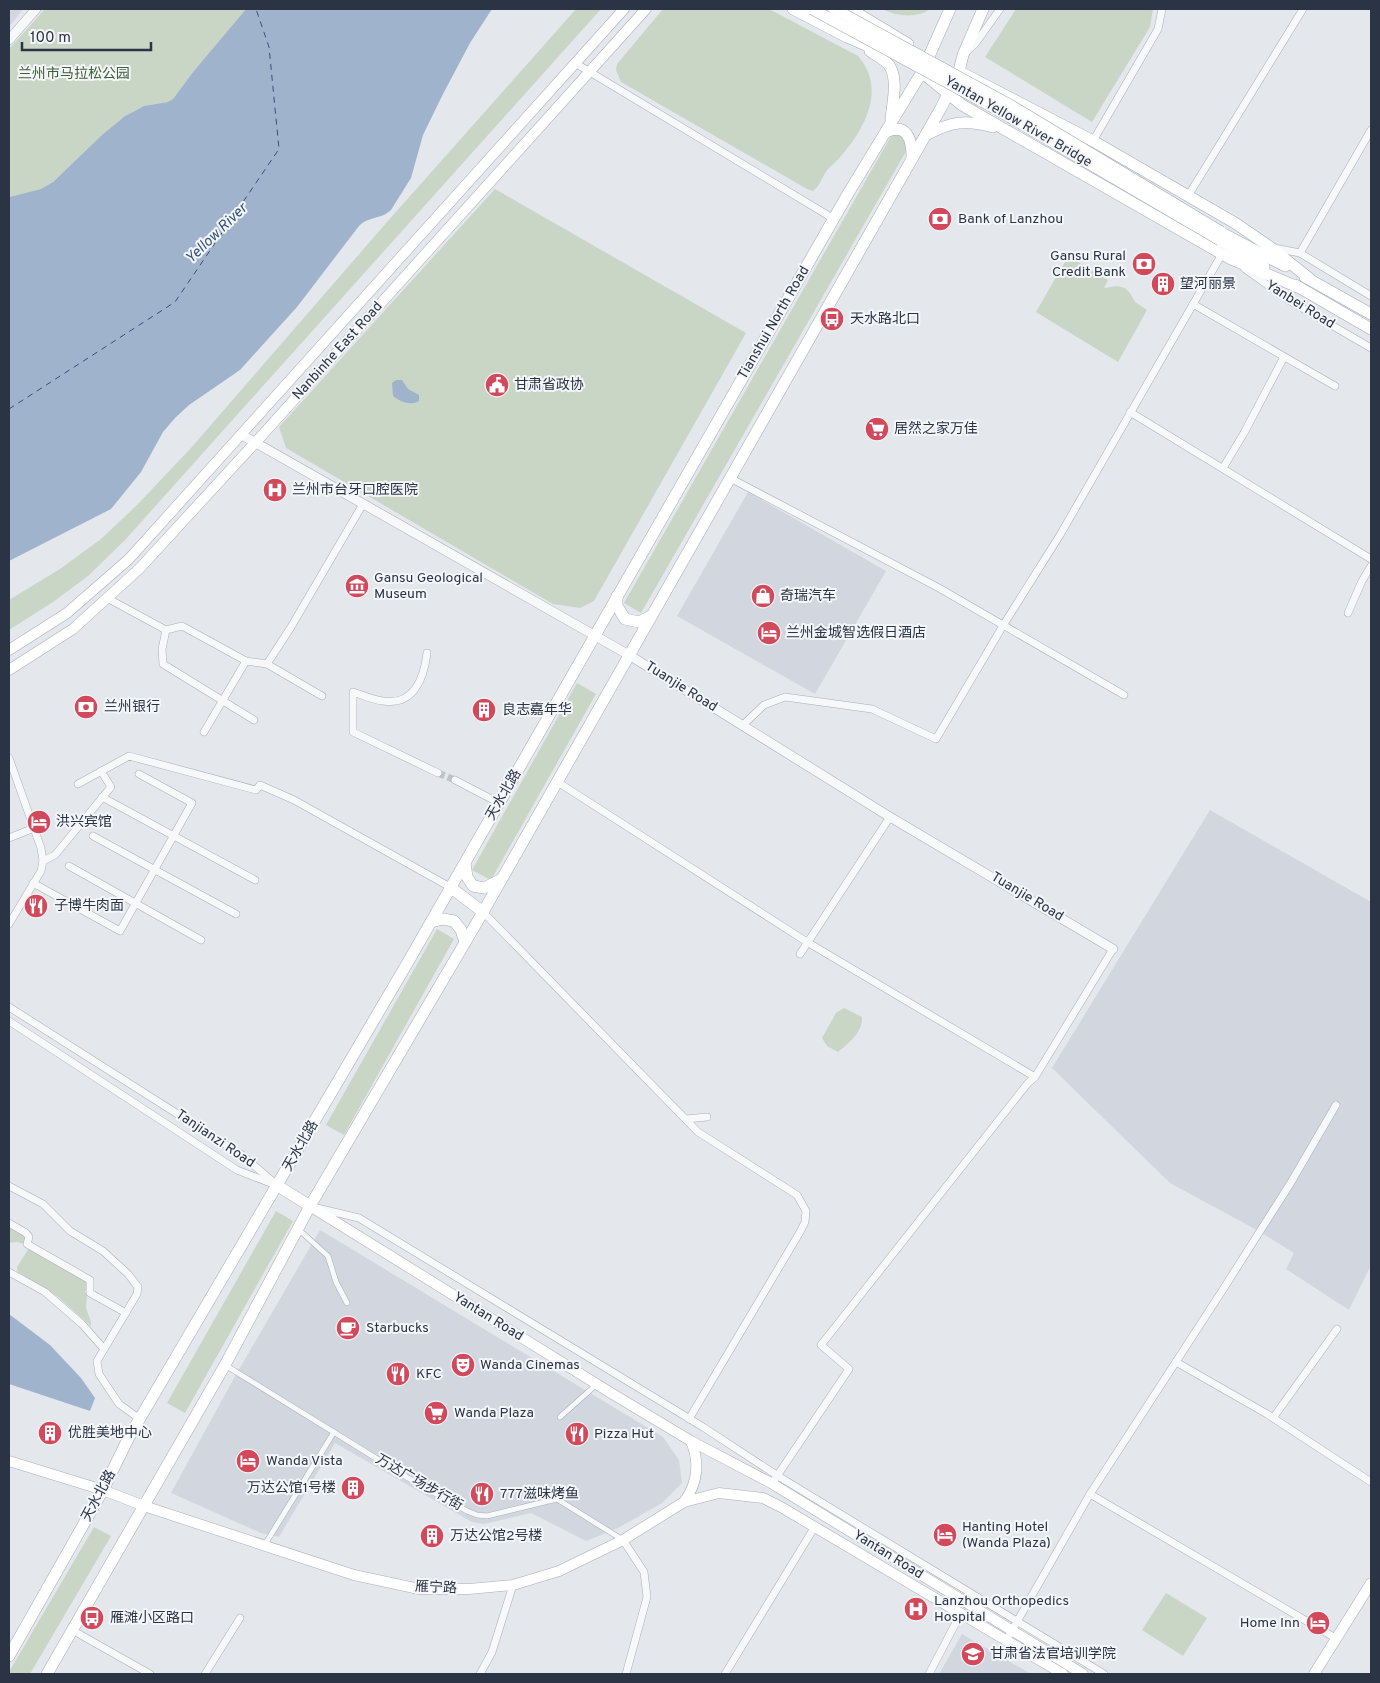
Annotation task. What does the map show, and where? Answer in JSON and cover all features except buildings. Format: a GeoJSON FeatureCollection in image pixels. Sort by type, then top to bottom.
{"type":"FeatureCollection","features":[{"type":"Feature","properties":{"kind":"main road","name":"Nanbinhe East Road"},"geometry":{"type":"LineString","coordinates":[[9,650],[67,613],[129,559],[624,9]]}},
{"type":"Feature","properties":{"kind":"main road","name":"Nanbinhe East Road"},"geometry":{"type":"LineString","coordinates":[[9,670],[74,629],[138,570],[646,9]]}},
{"type":"Feature","properties":{"kind":"main road"},"geometry":{"type":"LineString","coordinates":[[793,9],[922,72],[962,105],[1226,256],[1300,288]]}},
{"type":"Feature","properties":{"kind":"main road","name":"Yantan Yellow River Bridge"},"geometry":{"type":"LineString","coordinates":[[812,9],[998,110],[1222,237]]}},
{"type":"Feature","properties":{"kind":"main road","name":"Yantan Yellow River Bridge"},"geometry":{"type":"LineString","coordinates":[[834,9],[1010,105],[1222,237]]}},
{"type":"Feature","properties":{"kind":"main road"},"geometry":{"type":"LineString","coordinates":[[850,9],[930,56],[1092,141],[1235,223],[1270,247],[1310,279]]}},
{"type":"Feature","properties":{"kind":"main road","name":"Tianshui North Road"},"geometry":{"type":"LineString","coordinates":[[595,635],[834,220],[922,72],[950,9]]}},
{"type":"Feature","properties":{"kind":"main road"},"geometry":{"type":"LineString","coordinates":[[47,1674],[225,1365],[310,1206],[465,942],[926,135],[959,71],[963,55],[984,9]]}},
{"type":"Feature","properties":{"kind":"main road"},"geometry":{"type":"LineString","coordinates":[[848,37],[879,57],[889,66],[894,84],[888,128],[899,129],[908,135],[912,143],[912,158]]}},
{"type":"Feature","properties":{"kind":"main road"},"geometry":{"type":"LineString","coordinates":[[926,135],[942,126],[958,122],[975,123],[1008,132]]}},
{"type":"Feature","properties":{"kind":"main road"},"geometry":{"type":"LineString","coordinates":[[1222,237],[1310,279]]}},
{"type":"Feature","properties":{"kind":"main road"},"geometry":{"type":"LineString","coordinates":[[1222,237],[1300,288]]}},
{"type":"Feature","properties":{"kind":"main road","name":"Yanbei Road"},"geometry":{"type":"LineString","coordinates":[[1310,279],[1371,314]]}},
{"type":"Feature","properties":{"kind":"main road","name":"Yanbei Road"},"geometry":{"type":"LineString","coordinates":[[1300,288],[1371,329]]}},
{"type":"Feature","properties":{"kind":"main road"},"geometry":{"type":"LineString","coordinates":[[617,596],[617,606],[621,615],[625,618],[639,622],[651,615]]}},
{"type":"Feature","properties":{"kind":"main road","name":"天水北路"},"geometry":{"type":"LineString","coordinates":[[10,1652],[103,1490],[140,1419],[278,1186],[595,635]]}},
{"type":"Feature","properties":{"kind":"main road"},"geometry":{"type":"LineString","coordinates":[[465,863],[467,877],[473,886],[484,888],[500,880]]}},
{"type":"Feature","properties":{"kind":"main road"},"geometry":{"type":"LineString","coordinates":[[450,887],[482,912]]}},
{"type":"Feature","properties":{"kind":"main road"},"geometry":{"type":"LineString","coordinates":[[431,922],[444,919],[454,921],[459,926],[465,942]]}},
{"type":"Feature","properties":{"kind":"main road"},"geometry":{"type":"LineString","coordinates":[[278,1186],[310,1206]]}},
{"type":"Feature","properties":{"kind":"main road","name":"Yantan Road"},"geometry":{"type":"LineString","coordinates":[[310,1206],[692,1441],[774,1480],[1063,1674]]}},
{"type":"Feature","properties":{"kind":"main road"},"geometry":{"type":"LineString","coordinates":[[684,1502],[692,1489],[697,1473],[692,1441]]}},
{"type":"Feature","properties":{"kind":"main road","name":"雁宁路"},"geometry":{"type":"LineString","coordinates":[[9,1461],[103,1490],[144,1506],[354,1575],[419,1589],[469,1589],[513,1585],[560,1571],[623,1540],[684,1502],[719,1493],[763,1498]]}},
{"type":"Feature","properties":{"kind":"main road","name":"Yantan Road"},"geometry":{"type":"LineString","coordinates":[[763,1498],[781,1506],[814,1528],[961,1613],[1083,1674]]}},
{"type":"Feature","properties":{"kind":"main road"},"geometry":{"type":"LineString","coordinates":[[1314,1674],[1371,1583]]}},
{"type":"Feature","properties":{"kind":"street"},"geometry":{"type":"LineString","coordinates":[[9,40],[36,9]]}},
{"type":"Feature","properties":{"kind":"street"},"geometry":{"type":"LineString","coordinates":[[963,55],[975,44],[1000,9]]}},
{"type":"Feature","properties":{"kind":"street"},"geometry":{"type":"LineString","coordinates":[[1092,141],[1158,29],[1162,9]]}},
{"type":"Feature","properties":{"kind":"street"},"geometry":{"type":"LineString","coordinates":[[1188,196],[1302,9]]}},
{"type":"Feature","properties":{"kind":"street"},"geometry":{"type":"LineString","coordinates":[[575,63],[590,70],[834,220]]}},
{"type":"Feature","properties":{"kind":"street"},"geometry":{"type":"LineString","coordinates":[[1300,253],[1371,130]]}},
{"type":"Feature","properties":{"kind":"street"},"geometry":{"type":"LineString","coordinates":[[1270,247],[1300,253],[1371,296]]}},
{"type":"Feature","properties":{"kind":"street"},"geometry":{"type":"LineString","coordinates":[[743,726],[764,705],[785,697],[872,710],[936,739],[1004,624],[1060,535],[1193,304],[1226,256]]}},
{"type":"Feature","properties":{"kind":"street","name":"Yanbei Road"},"geometry":{"type":"LineString","coordinates":[[1226,256],[1290,301],[1371,348]]}},
{"type":"Feature","properties":{"kind":"street"},"geometry":{"type":"LineString","coordinates":[[1193,304],[1335,386]]}},
{"type":"Feature","properties":{"kind":"street"},"geometry":{"type":"LineString","coordinates":[[1223,468],[1244,434],[1284,357]]}},
{"type":"Feature","properties":{"kind":"street"},"geometry":{"type":"LineString","coordinates":[[1130,412],[1371,559]]}},
{"type":"Feature","properties":{"kind":"street","name":"Tuanjie Road"},"geometry":{"type":"LineString","coordinates":[[242,435],[629,655],[890,817],[1114,949]]}},
{"type":"Feature","properties":{"kind":"street"},"geometry":{"type":"LineString","coordinates":[[730,478],[939,588],[1124,695]]}},
{"type":"Feature","properties":{"kind":"street"},"geometry":{"type":"LineString","coordinates":[[268,664],[363,504]]}},
{"type":"Feature","properties":{"kind":"street"},"geometry":{"type":"LineString","coordinates":[[1348,613],[1371,566]]}},
{"type":"Feature","properties":{"kind":"street"},"geometry":{"type":"LineString","coordinates":[[107,598],[166,630],[182,626],[246,661],[268,664],[322,696]]}},
{"type":"Feature","properties":{"kind":"street"},"geometry":{"type":"LineString","coordinates":[[166,630],[162,649],[163,664],[254,720]]}},
{"type":"Feature","properties":{"kind":"street"},"geometry":{"type":"LineString","coordinates":[[427,653],[421,679],[414,692],[398,701],[384,702],[353,692],[353,732],[438,773]]}},
{"type":"Feature","properties":{"kind":"street"},"geometry":{"type":"LineString","coordinates":[[204,732],[246,661]]}},
{"type":"Feature","properties":{"kind":"street"},"geometry":{"type":"LineString","coordinates":[[78,784],[129,756],[256,790],[260,785],[294,800],[450,887]]}},
{"type":"Feature","properties":{"kind":"street"},"geometry":{"type":"LineString","coordinates":[[9,758],[41,848],[43,861],[41,870],[9,924]]}},
{"type":"Feature","properties":{"kind":"street"},"geometry":{"type":"LineString","coordinates":[[43,861],[55,855],[111,787],[101,771]]}},
{"type":"Feature","properties":{"kind":"street"},"geometry":{"type":"LineString","coordinates":[[33,882],[120,931],[192,803],[139,774]]}},
{"type":"Feature","properties":{"kind":"street"},"geometry":{"type":"LineString","coordinates":[[455,780],[499,803]]}},
{"type":"Feature","properties":{"kind":"street"},"geometry":{"type":"LineString","coordinates":[[556,781],[807,942],[1035,1077]]}},
{"type":"Feature","properties":{"kind":"street"},"geometry":{"type":"LineString","coordinates":[[102,798],[255,880]]}},
{"type":"Feature","properties":{"kind":"street"},"geometry":{"type":"LineString","coordinates":[[800,954],[890,817]]}},
{"type":"Feature","properties":{"kind":"street"},"geometry":{"type":"LineString","coordinates":[[9,838],[34,828]]}},
{"type":"Feature","properties":{"kind":"street"},"geometry":{"type":"LineString","coordinates":[[93,836],[236,914]]}},
{"type":"Feature","properties":{"kind":"street"},"geometry":{"type":"LineString","coordinates":[[69,866],[201,940]]}},
{"type":"Feature","properties":{"kind":"street"},"geometry":{"type":"LineString","coordinates":[[482,912],[698,1132],[796,1195],[806,1211],[805,1222],[800,1232],[689,1419]]}},
{"type":"Feature","properties":{"kind":"street"},"geometry":{"type":"LineString","coordinates":[[774,1480],[849,1369],[822,1345],[1000,1118],[1035,1077],[1114,949]]}},
{"type":"Feature","properties":{"kind":"street","name":"Tanjianzi Road"},"geometry":{"type":"LineString","coordinates":[[9,1007],[242,1154],[278,1186]]}},
{"type":"Feature","properties":{"kind":"street","name":"Tanjianzi Road"},"geometry":{"type":"LineString","coordinates":[[9,1021],[237,1170],[278,1186]]}},
{"type":"Feature","properties":{"kind":"street"},"geometry":{"type":"LineString","coordinates":[[1009,1636],[1090,1494],[1290,1184],[1336,1106]]}},
{"type":"Feature","properties":{"kind":"street"},"geometry":{"type":"LineString","coordinates":[[686,1119],[706,1117]]}},
{"type":"Feature","properties":{"kind":"street"},"geometry":{"type":"LineString","coordinates":[[9,1186],[42,1204],[70,1231],[103,1251],[128,1274],[138,1288],[137,1294],[97,1361],[99,1374],[118,1404],[140,1419]]}},
{"type":"Feature","properties":{"kind":"street"},"geometry":{"type":"LineString","coordinates":[[310,1206],[359,1218],[689,1419],[774,1480],[1104,1674]]}},
{"type":"Feature","properties":{"kind":"street"},"geometry":{"type":"LineString","coordinates":[[9,1223],[29,1236],[27,1244],[90,1280],[90,1293],[126,1313]]}},
{"type":"Feature","properties":{"kind":"street"},"geometry":{"type":"LineString","coordinates":[[298,1229],[328,1256],[336,1282],[347,1303]]}},
{"type":"Feature","properties":{"kind":"street"},"geometry":{"type":"LineString","coordinates":[[9,1272],[45,1292],[82,1324],[104,1350]]}},
{"type":"Feature","properties":{"kind":"street"},"geometry":{"type":"LineString","coordinates":[[1273,1418],[1336,1329]]}},
{"type":"Feature","properties":{"kind":"street"},"geometry":{"type":"LineString","coordinates":[[1176,1362],[1273,1418],[1357,1471],[1371,1482]]}},
{"type":"Feature","properties":{"kind":"street","name":"万达广场步行街"},"geometry":{"type":"LineString","coordinates":[[225,1365],[408,1478],[477,1515],[498,1515],[556,1499],[623,1540]]}},
{"type":"Feature","properties":{"kind":"street"},"geometry":{"type":"LineString","coordinates":[[560,1417],[597,1384]]}},
{"type":"Feature","properties":{"kind":"street"},"geometry":{"type":"LineString","coordinates":[[264,1546],[334,1432]]}},
{"type":"Feature","properties":{"kind":"street"},"geometry":{"type":"LineString","coordinates":[[408,1478],[412,1473]]}},
{"type":"Feature","properties":{"kind":"street"},"geometry":{"type":"LineString","coordinates":[[1090,1494],[1337,1638]]}},
{"type":"Feature","properties":{"kind":"street"},"geometry":{"type":"LineString","coordinates":[[725,1674],[814,1528]]}},
{"type":"Feature","properties":{"kind":"street"},"geometry":{"type":"LineString","coordinates":[[623,1540],[644,1572],[647,1597],[626,1674]]}},
{"type":"Feature","properties":{"kind":"street"},"geometry":{"type":"LineString","coordinates":[[480,1674],[492,1652],[513,1585]]}},
{"type":"Feature","properties":{"kind":"street"},"geometry":{"type":"LineString","coordinates":[[929,1674],[961,1613]]}},
{"type":"Feature","properties":{"kind":"street"},"geometry":{"type":"LineString","coordinates":[[205,1674],[240,1618]]}},
{"type":"Feature","properties":{"kind":"street"},"geometry":{"type":"LineString","coordinates":[[72,1630],[150,1674]]}},
{"type":"Feature","properties":{"kind":"shaded area"},"geometry":{"type":"Polygon","coordinates":[[[9,9],[23,9],[9,27],[9,9]]]}},
{"type":"Feature","properties":{"kind":"shaded area"},"geometry":{"type":"Polygon","coordinates":[[[748,492],[886,571],[815,694],[677,616],[748,492]]]}},
{"type":"Feature","properties":{"kind":"shaded area"},"geometry":{"type":"Polygon","coordinates":[[[1210,810],[1371,902],[1371,1265],[1349,1310],[1286,1269],[1294,1253],[1255,1229],[1170,1183],[1052,1068],[1210,810]]]}},
{"type":"Feature","properties":{"kind":"shaded area"},"geometry":{"type":"Polygon","coordinates":[[[320,1230],[663,1437],[679,1460],[682,1483],[662,1503],[618,1528],[586,1541],[531,1513],[484,1524],[472,1522],[335,1443],[279,1537],[261,1533],[171,1493],[233,1380],[320,1230]]]}},
{"type":"Feature","properties":{"kind":"shaded area","name":"甘肃省法官培训学院"},"geometry":{"type":"Polygon","coordinates":[[[962,1634],[1031,1674],[939,1674],[962,1634]]]}},
{"type":"Feature","properties":{"kind":"green space","name":"兰州市马拉松公园"},"geometry":{"type":"Polygon","coordinates":[[[45,9],[246,9],[173,99],[169,102],[144,106],[125,116],[103,134],[53,182],[41,189],[9,197],[9,49],[45,9]]]}},
{"type":"Feature","properties":{"kind":"green space"},"geometry":{"type":"Polygon","coordinates":[[[576,9],[601,9],[125,540],[88,576],[53,602],[9,630],[9,600],[60,569],[101,539],[137,505],[191,448],[387,222],[576,9]]]}},
{"type":"Feature","properties":{"kind":"green space"},"geometry":{"type":"Polygon","coordinates":[[[663,9],[769,9],[858,56],[866,68],[871,81],[872,94],[865,120],[851,144],[828,169],[813,191],[621,82],[616,70],[617,64],[663,9]]]}},
{"type":"Feature","properties":{"kind":"green space"},"geometry":{"type":"Polygon","coordinates":[[[882,9],[930,9],[919,14],[906,15],[882,9]]]}},
{"type":"Feature","properties":{"kind":"green space"},"geometry":{"type":"Polygon","coordinates":[[[1016,9],[1153,9],[1150,27],[1092,122],[985,57],[1016,9]]]}},
{"type":"Feature","properties":{"kind":"green space"},"geometry":{"type":"Polygon","coordinates":[[[894,131],[912,141],[641,613],[624,603],[894,131]]]}},
{"type":"Feature","properties":{"kind":"green space"},"geometry":{"type":"Polygon","coordinates":[[[495,189],[746,333],[594,601],[580,608],[553,604],[286,448],[279,427],[495,189]]]}},
{"type":"Feature","properties":{"kind":"green space"},"geometry":{"type":"Polygon","coordinates":[[[1073,259],[1108,280],[1104,288],[1117,286],[1125,288],[1135,302],[1147,310],[1118,362],[1036,312],[1066,260],[1073,259]]]}},
{"type":"Feature","properties":{"kind":"green space"},"geometry":{"type":"Polygon","coordinates":[[[577,683],[596,694],[491,880],[472,870],[577,683]]]}},
{"type":"Feature","properties":{"kind":"green space"},"geometry":{"type":"Polygon","coordinates":[[[437,929],[454,939],[344,1135],[326,1125],[437,929]]]}},
{"type":"Feature","properties":{"kind":"green space"},"geometry":{"type":"Polygon","coordinates":[[[844,1008],[862,1017],[862,1022],[854,1037],[838,1052],[827,1046],[822,1038],[836,1013],[844,1008]]]}},
{"type":"Feature","properties":{"kind":"green space"},"geometry":{"type":"Polygon","coordinates":[[[276,1211],[293,1221],[185,1413],[167,1403],[276,1211]]]}},
{"type":"Feature","properties":{"kind":"green space"},"geometry":{"type":"Polygon","coordinates":[[[9,1227],[24,1235],[26,1238],[23,1244],[17,1242],[9,1243],[9,1227]]]}},
{"type":"Feature","properties":{"kind":"green space"},"geometry":{"type":"Polygon","coordinates":[[[29,1248],[89,1282],[85,1292],[87,1294],[86,1308],[91,1326],[57,1296],[18,1272],[17,1267],[29,1248]]]}},
{"type":"Feature","properties":{"kind":"green space"},"geometry":{"type":"Polygon","coordinates":[[[94,1527],[111,1536],[30,1674],[9,1674],[9,1672],[94,1527]]]}},
{"type":"Feature","properties":{"kind":"green space"},"geometry":{"type":"Polygon","coordinates":[[[1166,1593],[1207,1618],[1183,1656],[1142,1630],[1166,1593]]]}},
{"type":"Feature","properties":{"kind":"water","name":"Yellow River"},"geometry":{"type":"Polygon","coordinates":[[[246,9],[492,9],[470,43],[443,94],[423,135],[411,178],[391,210],[359,226],[297,307],[240,370],[189,405],[175,418],[163,432],[141,472],[111,509],[9,561],[9,197],[41,189],[53,182],[103,134],[125,116],[144,106],[168,102],[173,99],[246,9]]]}},
{"type":"Feature","properties":{"kind":"water"},"geometry":{"type":"Polygon","coordinates":[[[396,380],[402,380],[408,389],[419,395],[419,401],[406,403],[393,396],[392,383],[396,380]]]}},
{"type":"Feature","properties":{"kind":"water"},"geometry":{"type":"Polygon","coordinates":[[[9,1314],[50,1345],[81,1378],[95,1398],[90,1411],[9,1384],[9,1314]]]}},
{"type":"Feature","properties":{"kind":"ferry route"},"geometry":{"type":"LineString","coordinates":[[9,409],[175,302],[279,149],[269,47],[256,9]]}},
{"type":"Feature","properties":{"kind":"tunnel"},"geometry":{"type":"LineString","coordinates":[[438,773],[455,780]]}},
{"type":"Feature","properties":{"kind":"place","name":"Bank of Lanzhou"},"geometry":{"type":"Point","coordinates":[940,219]}},
{"type":"Feature","properties":{"kind":"place","name":"Gansu Rural Credit Bank"},"geometry":{"type":"Point","coordinates":[1144,264]}},
{"type":"Feature","properties":{"kind":"place","name":"望河丽景"},"geometry":{"type":"Point","coordinates":[1163,284]}},
{"type":"Feature","properties":{"kind":"place","name":"天水路北口"},"geometry":{"type":"Point","coordinates":[832,319]}},
{"type":"Feature","properties":{"kind":"place","name":"甘肃省政协"},"geometry":{"type":"Point","coordinates":[497,385]}},
{"type":"Feature","properties":{"kind":"place","name":"居然之家万佳"},"geometry":{"type":"Point","coordinates":[877,429]}},
{"type":"Feature","properties":{"kind":"place","name":"兰州市台牙口腔医院"},"geometry":{"type":"Point","coordinates":[275,490]}},
{"type":"Feature","properties":{"kind":"place","name":"Gansu Geological Museum"},"geometry":{"type":"Point","coordinates":[357,586]}},
{"type":"Feature","properties":{"kind":"place","name":"奇瑞汽车"},"geometry":{"type":"Point","coordinates":[763,596]}},
{"type":"Feature","properties":{"kind":"place","name":"兰州金城智选假日酒店"},"geometry":{"type":"Point","coordinates":[769,633]}},
{"type":"Feature","properties":{"kind":"place","name":"兰州银行"},"geometry":{"type":"Point","coordinates":[86,707]}},
{"type":"Feature","properties":{"kind":"place","name":"良志·嘉年华"},"geometry":{"type":"Point","coordinates":[484,710]}},
{"type":"Feature","properties":{"kind":"place","name":"洪兴宾馆"},"geometry":{"type":"Point","coordinates":[39,822]}},
{"type":"Feature","properties":{"kind":"place","name":"子博牛肉面"},"geometry":{"type":"Point","coordinates":[36,906]}},
{"type":"Feature","properties":{"kind":"place","name":"Starbucks"},"geometry":{"type":"Point","coordinates":[348,1328]}},
{"type":"Feature","properties":{"kind":"place","name":"Wanda Cinemas"},"geometry":{"type":"Point","coordinates":[463,1365]}},
{"type":"Feature","properties":{"kind":"place","name":"KFC"},"geometry":{"type":"Point","coordinates":[398,1374]}},
{"type":"Feature","properties":{"kind":"place","name":"Wanda Plaza"},"geometry":{"type":"Point","coordinates":[436,1413]}},
{"type":"Feature","properties":{"kind":"place","name":"优胜美地中心"},"geometry":{"type":"Point","coordinates":[50,1433]}},
{"type":"Feature","properties":{"kind":"place","name":"Pizza Hut"},"geometry":{"type":"Point","coordinates":[577,1434]}},
{"type":"Feature","properties":{"kind":"place","name":"Wanda Vista"},"geometry":{"type":"Point","coordinates":[248,1461]}},
{"type":"Feature","properties":{"kind":"place","name":"万达公馆1号楼"},"geometry":{"type":"Point","coordinates":[353,1488]}},
{"type":"Feature","properties":{"kind":"place","name":"777滋味烤鱼"},"geometry":{"type":"Point","coordinates":[482,1494]}},
{"type":"Feature","properties":{"kind":"place","name":"Hanting Hotel (Wanda Plaza)"},"geometry":{"type":"Point","coordinates":[945,1535]}},
{"type":"Feature","properties":{"kind":"place","name":"万达公馆2号楼"},"geometry":{"type":"Point","coordinates":[432,1536]}},
{"type":"Feature","properties":{"kind":"place","name":"Lanzhou Orthopedics Hospital"},"geometry":{"type":"Point","coordinates":[916,1609]}},
{"type":"Feature","properties":{"kind":"place","name":"雁滩小区路口"},"geometry":{"type":"Point","coordinates":[92,1618]}},
{"type":"Feature","properties":{"kind":"place","name":"Home Inn"},"geometry":{"type":"Point","coordinates":[1318,1623]}},
{"type":"Feature","properties":{"kind":"place","name":"甘肃省法官培训学院"},"geometry":{"type":"Point","coordinates":[973,1654]}}]}
